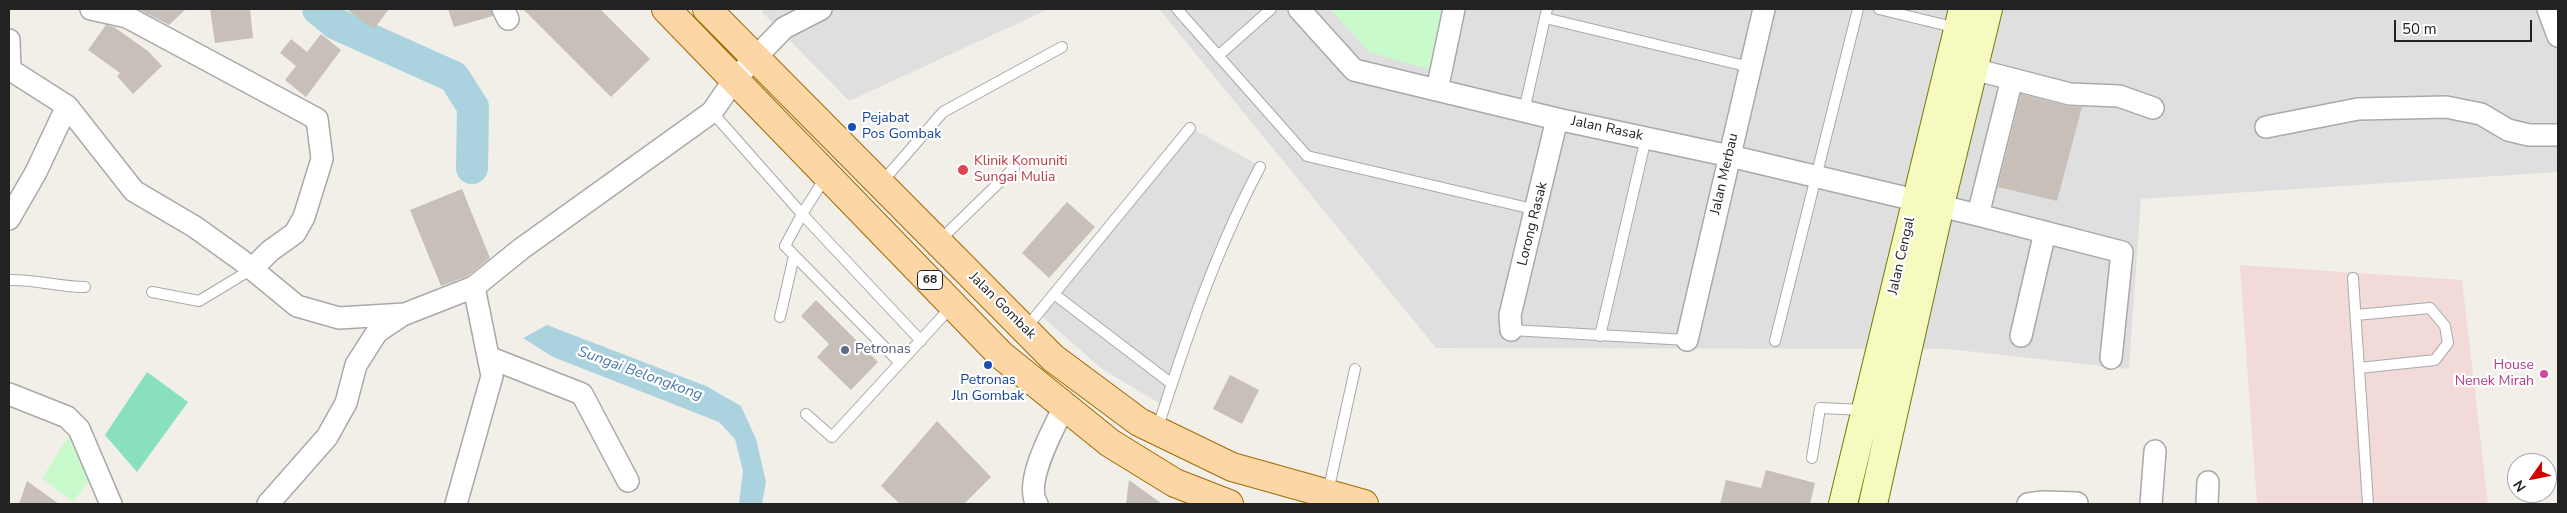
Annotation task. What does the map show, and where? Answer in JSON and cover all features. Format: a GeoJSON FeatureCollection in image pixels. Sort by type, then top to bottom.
{"type":"FeatureCollection","features":[{"type":"Feature","properties":{"kind":"main road","name":"68"},"geometry":{"type":"LineString","coordinates":[[666,9],[954,304],[1001,355],[1110,443],[1175,482],[1229,504]]}},
{"type":"Feature","properties":{"kind":"main road","name":"Jalan Gombak"},"geometry":{"type":"LineString","coordinates":[[707,9],[1053,358],[1139,422],[1232,467],[1328,496],[1364,504]]}},
{"type":"Feature","properties":{"kind":"street"},"geometry":{"type":"LineString","coordinates":[[90,9],[129,13],[318,119],[322,159],[304,217],[296,233],[270,251],[252,269]]}},
{"type":"Feature","properties":{"kind":"street"},"geometry":{"type":"LineString","coordinates":[[268,504],[327,437],[346,403],[356,365],[377,332],[405,314],[474,287],[521,249],[712,112],[734,80],[756,60],[784,28],[821,9]]}},
{"type":"Feature","properties":{"kind":"street","name":"Jalan Rasak"},"geometry":{"type":"LineString","coordinates":[[1299,9],[1354,70],[1524,111],[1730,156],[1978,215],[2122,252],[2111,358]]}},
{"type":"Feature","properties":{"kind":"street"},"geometry":{"type":"LineString","coordinates":[[1437,90],[1454,9]]}},
{"type":"Feature","properties":{"kind":"street","name":"Jalan Merbau"},"geometry":{"type":"LineString","coordinates":[[1687,340],[1764,9]]}},
{"type":"Feature","properties":{"kind":"street","name":"Jalan Cengal"},"geometry":{"type":"LineString","coordinates":[[1843,504],[1866,410],[1928,203],[1973,69],[1988,9]]}},
{"type":"Feature","properties":{"kind":"street"},"geometry":{"type":"LineString","coordinates":[[2548,9],[2558,33]]}},
{"type":"Feature","properties":{"kind":"street","name":"Jalan Cengal"},"geometry":{"type":"LineString","coordinates":[[1873,504],[1960,19]]}},
{"type":"Feature","properties":{"kind":"street"},"geometry":{"type":"LineString","coordinates":[[9,40],[9,69],[67,106],[134,191],[195,226],[297,306],[339,318],[405,314]]}},
{"type":"Feature","properties":{"kind":"street"},"geometry":{"type":"LineString","coordinates":[[1973,69],[2070,94],[2120,96],[2153,108]]}},
{"type":"Feature","properties":{"kind":"street"},"geometry":{"type":"LineString","coordinates":[[1978,215],[2012,78]]}},
{"type":"Feature","properties":{"kind":"street"},"geometry":{"type":"LineString","coordinates":[[9,219],[36,172],[67,106]]}},
{"type":"Feature","properties":{"kind":"street"},"geometry":{"type":"LineString","coordinates":[[2266,127],[2358,109],[2446,107],[2481,114],[2508,130],[2529,135],[2558,135]]}},
{"type":"Feature","properties":{"kind":"street","name":"Lorong Rasak"},"geometry":{"type":"LineString","coordinates":[[1511,330],[1510,315],[1537,210],[1557,118]]}},
{"type":"Feature","properties":{"kind":"street"},"geometry":{"type":"LineString","coordinates":[[2021,336],[2045,232]]}},
{"type":"Feature","properties":{"kind":"street"},"geometry":{"type":"LineString","coordinates":[[456,504],[492,376],[474,287]]}},
{"type":"Feature","properties":{"kind":"street"},"geometry":{"type":"LineString","coordinates":[[488,357],[582,394],[628,481]]}},
{"type":"Feature","properties":{"kind":"street"},"geometry":{"type":"LineString","coordinates":[[9,394],[67,417],[79,429],[112,504]]}},
{"type":"Feature","properties":{"kind":"street"},"geometry":{"type":"LineString","coordinates":[[1037,504],[1034,500],[1035,481],[1041,452],[1064,407]]}},
{"type":"Feature","properties":{"kind":"street"},"geometry":{"type":"LineString","coordinates":[[2151,504],[2155,450]]}},
{"type":"Feature","properties":{"kind":"street"},"geometry":{"type":"LineString","coordinates":[[2208,482],[2208,504]]}},
{"type":"Feature","properties":{"kind":"street"},"geometry":{"type":"LineString","coordinates":[[2028,504],[2042,502],[2077,503]]}},
{"type":"Feature","properties":{"kind":"lane"},"geometry":{"type":"LineString","coordinates":[[1177,9],[1307,156],[1537,210]]}},
{"type":"Feature","properties":{"kind":"lane"},"geometry":{"type":"LineString","coordinates":[[1218,56],[1271,9]]}},
{"type":"Feature","properties":{"kind":"lane"},"geometry":{"type":"LineString","coordinates":[[1775,341],[1814,177],[1858,9]]}},
{"type":"Feature","properties":{"kind":"lane"},"geometry":{"type":"LineString","coordinates":[[1879,9],[1960,19]]}},
{"type":"Feature","properties":{"kind":"lane"},"geometry":{"type":"LineString","coordinates":[[1524,111],[1546,13],[1750,67]]}},
{"type":"Feature","properties":{"kind":"lane"},"geometry":{"type":"LineString","coordinates":[[880,184],[943,112],[1062,47]]}},
{"type":"Feature","properties":{"kind":"lane"},"geometry":{"type":"LineString","coordinates":[[712,112],[802,214],[921,341]]}},
{"type":"Feature","properties":{"kind":"lane"},"geometry":{"type":"LineString","coordinates":[[1025,329],[1190,128]]}},
{"type":"Feature","properties":{"kind":"lane"},"geometry":{"type":"LineString","coordinates":[[1600,336],[1646,138]]}},
{"type":"Feature","properties":{"kind":"lane"},"geometry":{"type":"LineString","coordinates":[[1156,431],[1205,285],[1241,204],[1260,167]]}},
{"type":"Feature","properties":{"kind":"lane"},"geometry":{"type":"LineString","coordinates":[[938,242],[1014,168]]}},
{"type":"Feature","properties":{"kind":"lane"},"geometry":{"type":"LineString","coordinates":[[827,175],[802,214],[785,246],[900,363]]}},
{"type":"Feature","properties":{"kind":"lane"},"geometry":{"type":"LineString","coordinates":[[780,317],[794,256]]}},
{"type":"Feature","properties":{"kind":"lane"},"geometry":{"type":"LineString","coordinates":[[152,292],[199,300],[252,269]]}},
{"type":"Feature","properties":{"kind":"lane"},"geometry":{"type":"LineString","coordinates":[[2354,278],[2368,504]]}},
{"type":"Feature","properties":{"kind":"lane"},"geometry":{"type":"LineString","coordinates":[[9,280],[35,281],[65,287],[85,287]]}},
{"type":"Feature","properties":{"kind":"lane"},"geometry":{"type":"LineString","coordinates":[[1054,294],[1172,384]]}},
{"type":"Feature","properties":{"kind":"lane"},"geometry":{"type":"LineString","coordinates":[[806,414],[832,437],[954,304]]}},
{"type":"Feature","properties":{"kind":"lane"},"geometry":{"type":"LineString","coordinates":[[2356,315],[2430,308],[2445,326],[2448,343],[2435,360],[2359,368]]}},
{"type":"Feature","properties":{"kind":"lane"},"geometry":{"type":"LineString","coordinates":[[1511,330],[1687,340]]}},
{"type":"Feature","properties":{"kind":"lane"},"geometry":{"type":"LineString","coordinates":[[1328,496],[1355,369]]}},
{"type":"Feature","properties":{"kind":"lane"},"geometry":{"type":"LineString","coordinates":[[1812,458],[1820,408],[1866,410]]}},
{"type":"Feature","properties":{"kind":"shaded area"},"geometry":{"type":"Polygon","coordinates":[[[765,9],[1049,9],[849,101],[761,11],[765,9]]]}},
{"type":"Feature","properties":{"kind":"shaded area"},"geometry":{"type":"Polygon","coordinates":[[[1159,9],[2558,9],[2558,172],[2141,199],[2129,369],[1948,349],[1436,348],[1159,9]]]}},
{"type":"Feature","properties":{"kind":"shaded area"},"geometry":{"type":"Polygon","coordinates":[[[1193,129],[1262,167],[1205,285],[1164,406],[1102,369],[1038,313],[1193,129]]]}},
{"type":"Feature","properties":{"kind":"shaded area"},"geometry":{"type":"Polygon","coordinates":[[[2240,265],[2462,280],[2488,504],[2257,504],[2240,265]]]}},
{"type":"Feature","properties":{"kind":"green space"},"geometry":{"type":"Polygon","coordinates":[[[1330,9],[1443,9],[1431,70],[1369,52],[1330,9]]]}},
{"type":"Feature","properties":{"kind":"green space"},"geometry":{"type":"Polygon","coordinates":[[[147,372],[188,402],[137,472],[105,435],[147,372]]]}},
{"type":"Feature","properties":{"kind":"green space"},"geometry":{"type":"Polygon","coordinates":[[[69,436],[89,480],[73,502],[42,478],[69,436]]]}},
{"type":"Feature","properties":{"kind":"water"},"geometry":{"type":"Polygon","coordinates":[[[547,325],[706,386],[741,406],[756,439],[766,482],[762,504],[739,504],[743,471],[735,439],[719,422],[553,357],[523,338],[547,325]]]}},
{"type":"Feature","properties":{"kind":"building"},"geometry":{"type":"Polygon","coordinates":[[[138,9],[186,9],[169,25],[138,9]]]}},
{"type":"Feature","properties":{"kind":"building"},"geometry":{"type":"Polygon","coordinates":[[[210,9],[250,9],[253,38],[215,43],[210,9]]]}},
{"type":"Feature","properties":{"kind":"building"},"geometry":{"type":"Polygon","coordinates":[[[346,9],[389,9],[374,29],[346,9]]]}},
{"type":"Feature","properties":{"kind":"building"},"geometry":{"type":"Polygon","coordinates":[[[448,9],[491,9],[493,16],[454,27],[448,9]]]}},
{"type":"Feature","properties":{"kind":"building"},"geometry":{"type":"Polygon","coordinates":[[[523,9],[600,9],[650,59],[611,97],[523,9]]]}},
{"type":"Feature","properties":{"kind":"building"},"geometry":{"type":"Polygon","coordinates":[[[106,25],[114,27],[148,51],[162,66],[133,94],[117,76],[120,73],[88,50],[106,25]]]}},
{"type":"Feature","properties":{"kind":"building"},"geometry":{"type":"Polygon","coordinates":[[[321,34],[341,50],[306,97],[285,80],[296,66],[280,53],[291,39],[307,52],[321,34]]]}},
{"type":"Feature","properties":{"kind":"building"},"geometry":{"type":"Polygon","coordinates":[[[2021,94],[2067,106],[2082,107],[2057,201],[1998,187],[2021,94]]]}},
{"type":"Feature","properties":{"kind":"building"},"geometry":{"type":"Polygon","coordinates":[[[462,189],[490,258],[468,276],[441,286],[410,210],[462,189]]]}},
{"type":"Feature","properties":{"kind":"building"},"geometry":{"type":"Polygon","coordinates":[[[1067,202],[1095,227],[1049,278],[1022,253],[1067,202]]]}},
{"type":"Feature","properties":{"kind":"building","name":"Petronas"},"geometry":{"type":"Polygon","coordinates":[[[816,300],[878,362],[851,390],[817,357],[829,344],[801,316],[816,300]]]}},
{"type":"Feature","properties":{"kind":"building"},"geometry":{"type":"Polygon","coordinates":[[[1230,375],[1259,390],[1242,424],[1213,409],[1230,375]]]}},
{"type":"Feature","properties":{"kind":"building"},"geometry":{"type":"Polygon","coordinates":[[[937,421],[991,477],[964,504],[900,504],[881,486],[937,421]]]}},
{"type":"Feature","properties":{"kind":"building"},"geometry":{"type":"Polygon","coordinates":[[[1766,470],[1815,483],[1810,504],[1720,504],[1726,480],[1761,488],[1766,470]]]}},
{"type":"Feature","properties":{"kind":"building"},"geometry":{"type":"Polygon","coordinates":[[[1129,480],[1162,504],[1126,504],[1129,480]]]}},
{"type":"Feature","properties":{"kind":"building"},"geometry":{"type":"Polygon","coordinates":[[[27,481],[59,504],[19,504],[27,481]]]}},
{"type":"Feature","properties":{"kind":"waterway","name":"Sungai Belongkong"},"geometry":{"type":"LineString","coordinates":[[318,9],[336,24],[454,77],[473,107],[472,168]]}},
{"type":"Feature","properties":{"kind":"place","name":"Pejabat Pos Gombak"},"geometry":{"type":"Point","coordinates":[852,127]}},
{"type":"Feature","properties":{"kind":"place","name":"Klinik Komuniti Sungai Mulia"},"geometry":{"type":"Point","coordinates":[963,170]}},
{"type":"Feature","properties":{"kind":"place","name":"Petronas"},"geometry":{"type":"Point","coordinates":[845,350]}},
{"type":"Feature","properties":{"kind":"place","name":"Petronas Jln Gombak"},"geometry":{"type":"Point","coordinates":[988,365]}},
{"type":"Feature","properties":{"kind":"place","name":"House Nenek Mirah"},"geometry":{"type":"Point","coordinates":[2544,374]}}]}
